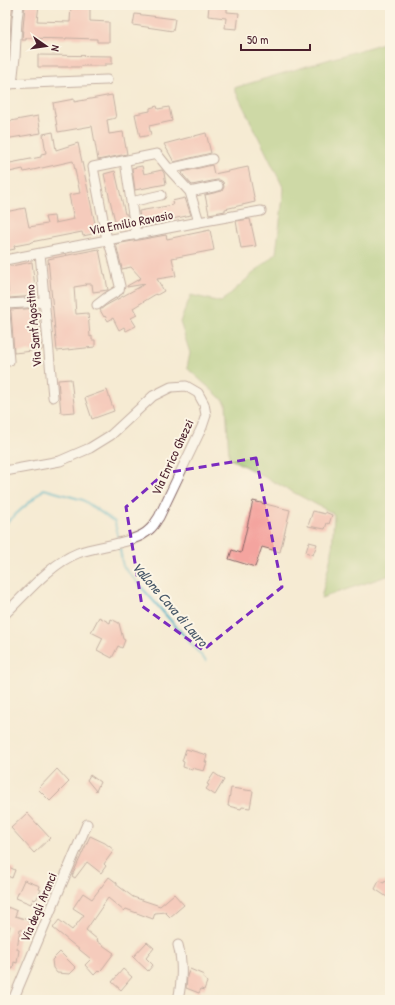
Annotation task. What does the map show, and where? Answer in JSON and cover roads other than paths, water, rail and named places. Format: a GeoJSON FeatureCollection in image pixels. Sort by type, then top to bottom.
{"type":"FeatureCollection","features":[{"type":"Feature","properties":{"kind":"street"},"geometry":{"type":"LineString","coordinates":[[19,5],[15,56],[9,84],[107,80]]}},
{"type":"Feature","properties":{"kind":"street"},"geometry":{"type":"LineString","coordinates":[[97,305],[119,290],[120,286],[111,249],[107,240],[93,167],[157,154],[190,192],[199,222]]}},
{"type":"Feature","properties":{"kind":"street"},"geometry":{"type":"LineString","coordinates":[[169,169],[212,160]]}},
{"type":"Feature","properties":{"kind":"street"},"geometry":{"type":"LineString","coordinates":[[124,161],[136,235]]}},
{"type":"Feature","properties":{"kind":"street"},"geometry":{"type":"LineString","coordinates":[[190,192],[218,186]]}},
{"type":"Feature","properties":{"kind":"street"},"geometry":{"type":"LineString","coordinates":[[131,202],[161,195]]}},
{"type":"Feature","properties":{"kind":"street","name":"Via Emilio Ravasio"},"geometry":{"type":"LineString","coordinates":[[5,260],[262,211]]}},
{"type":"Feature","properties":{"kind":"street","name":"Via Sant'Agostino"},"geometry":{"type":"LineString","coordinates":[[40,253],[53,397]]}},
{"type":"Feature","properties":{"kind":"street"},"geometry":{"type":"LineString","coordinates":[[5,304],[44,302]]}},
{"type":"Feature","properties":{"kind":"street"},"geometry":{"type":"LineString","coordinates":[[5,313],[7,361]]}},
{"type":"Feature","properties":{"kind":"street","name":"Via Enrico Ghezzi"},"geometry":{"type":"LineString","coordinates":[[5,471],[60,461],[90,448],[111,435],[153,396],[171,387],[186,386],[198,393],[204,404],[206,415],[202,427],[159,517],[150,530],[137,538],[78,553],[59,563],[37,582],[5,614]]}},
{"type":"Feature","properties":{"kind":"street","name":"Via degli Aranci"},"geometry":{"type":"LineString","coordinates":[[14,1000],[87,824]]}},
{"type":"Feature","properties":{"kind":"street"},"geometry":{"type":"LineString","coordinates":[[178,945],[182,970],[178,1000]]}},
{"type":"Feature","properties":{"kind":"waterway","name":"Vallone Cava di Lauro"},"geometry":{"type":"LineString","coordinates":[[5,524],[44,489],[83,500],[115,522],[123,566],[206,661]]}}]}
